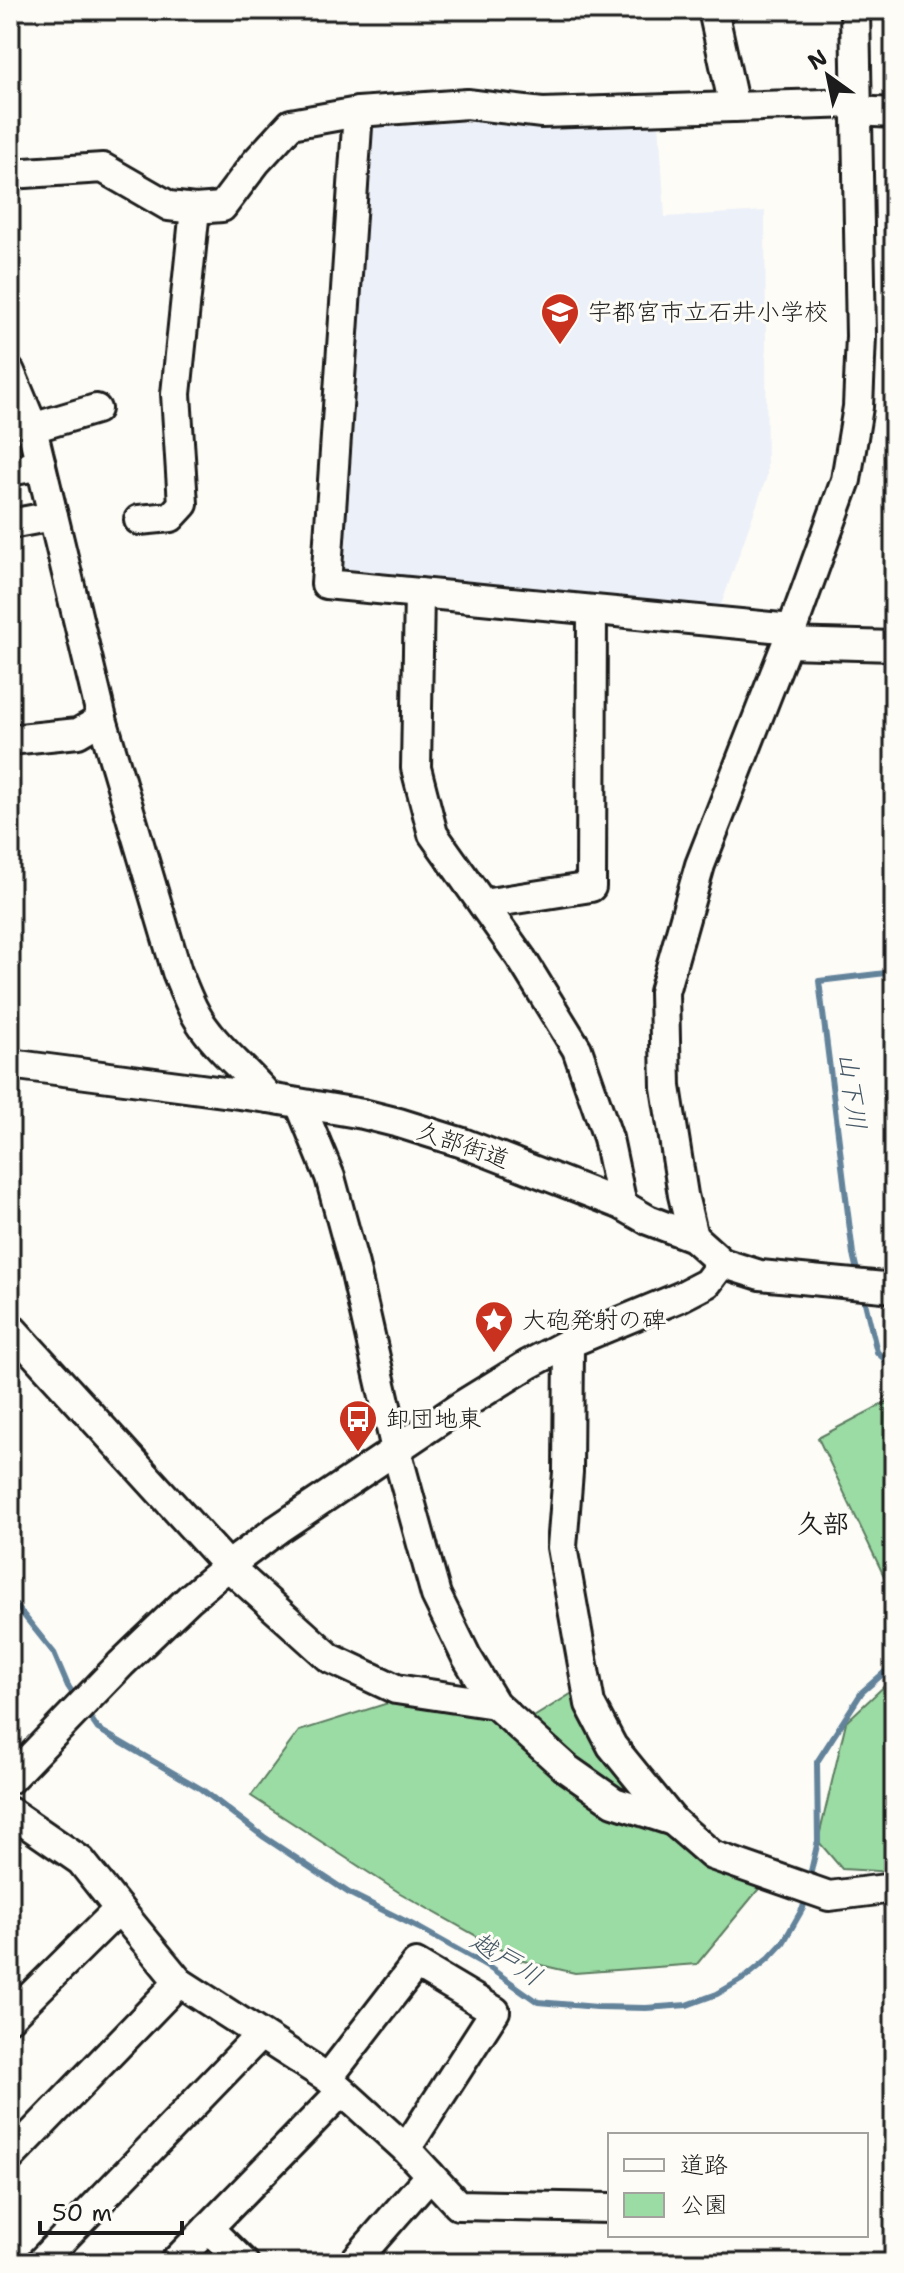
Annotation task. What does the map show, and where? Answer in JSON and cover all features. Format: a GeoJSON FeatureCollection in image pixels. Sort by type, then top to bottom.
{"type":"FeatureCollection","features":[{"type":"Feature","properties":{"kind":"street"},"geometry":{"type":"LineString","coordinates":[[713,10],[734,107]]}},
{"type":"Feature","properties":{"kind":"street"},"geometry":{"type":"LineString","coordinates":[[693,1237],[683,1195],[666,1087],[664,992],[700,865],[790,636],[846,480],[858,407],[861,336],[855,10]]}},
{"type":"Feature","properties":{"kind":"street"},"geometry":{"type":"LineString","coordinates":[[10,174],[103,168],[169,206],[195,209],[222,207],[256,162],[291,124],[358,112],[467,104],[542,113],[856,107],[894,113]]}},
{"type":"Feature","properties":{"kind":"street"},"geometry":{"type":"LineString","coordinates":[[358,112],[326,584],[592,610],[894,646]]}},
{"type":"Feature","properties":{"kind":"street"},"geometry":{"type":"LineString","coordinates":[[139,520],[171,517],[183,504],[176,394],[195,209]]}},
{"type":"Feature","properties":{"kind":"street"},"geometry":{"type":"LineString","coordinates":[[10,372],[32,428],[102,719],[177,972],[189,1002],[208,1034],[269,1098]]}},
{"type":"Feature","properties":{"kind":"street"},"geometry":{"type":"LineString","coordinates":[[32,428],[96,409]]}},
{"type":"Feature","properties":{"kind":"street"},"geometry":{"type":"LineString","coordinates":[[10,471],[41,465]]}},
{"type":"Feature","properties":{"kind":"street"},"geometry":{"type":"LineString","coordinates":[[10,524],[53,516]]}},
{"type":"Feature","properties":{"kind":"street"},"geometry":{"type":"LineString","coordinates":[[419,593],[416,768],[433,834],[521,958],[577,1049],[608,1138],[622,1205]]}},
{"type":"Feature","properties":{"kind":"street"},"geometry":{"type":"LineString","coordinates":[[483,904],[591,887],[592,610]]}},
{"type":"Feature","properties":{"kind":"street"},"geometry":{"type":"LineString","coordinates":[[10,740],[78,733],[102,719]]}},
{"type":"Feature","properties":{"kind":"street","name":"久部街道"},"geometry":{"type":"LineString","coordinates":[[10,1064],[269,1098],[363,1114],[463,1143],[622,1205],[648,1220],[693,1237],[722,1263],[760,1275],[894,1288]]}},
{"type":"Feature","properties":{"kind":"street"},"geometry":{"type":"LineString","coordinates":[[300,1104],[330,1177],[354,1265],[396,1450],[436,1595],[466,1656],[495,1704],[567,1769],[614,1802],[673,1821]]}},
{"type":"Feature","properties":{"kind":"street"},"geometry":{"type":"LineString","coordinates":[[10,1779],[102,1683],[178,1609],[228,1566],[332,1492],[500,1382],[569,1343],[707,1283],[722,1263]]}},
{"type":"Feature","properties":{"kind":"street"},"geometry":{"type":"LineString","coordinates":[[10,1327],[228,1566],[330,1658],[396,1689],[495,1704]]}},
{"type":"Feature","properties":{"kind":"street"},"geometry":{"type":"LineString","coordinates":[[569,1343],[568,1472],[562,1547],[590,1704],[612,1746],[673,1821],[712,1855],[829,1896],[894,1888]]}},
{"type":"Feature","properties":{"kind":"street"},"geometry":{"type":"LineString","coordinates":[[10,1812],[81,1861],[179,1982],[335,2085],[406,2149],[458,2205],[608,2208]]}},
{"type":"Feature","properties":{"kind":"street"},"geometry":{"type":"LineString","coordinates":[[10,2017],[119,1909]]}},
{"type":"Feature","properties":{"kind":"street"},"geometry":{"type":"LineString","coordinates":[[174,2263],[335,2085],[416,1964],[495,2011],[406,2149]]}},
{"type":"Feature","properties":{"kind":"street"},"geometry":{"type":"LineString","coordinates":[[10,2157],[179,1982]]}},
{"type":"Feature","properties":{"kind":"street"},"geometry":{"type":"LineString","coordinates":[[40,2263],[260,2035]]}},
{"type":"Feature","properties":{"kind":"street"},"geometry":{"type":"LineString","coordinates":[[353,2263],[430,2175]]}},
{"type":"Feature","properties":{"kind":"street"},"geometry":{"type":"LineString","coordinates":[[208,2228],[244,2263]]}},
{"type":"Feature","properties":{"kind":"shaded area","name":"宇都宮市立石井小学校"},"geometry":{"type":"Polygon","coordinates":[[[659,121],[665,217],[765,211],[767,476],[719,611],[340,572],[368,122],[659,121]]]}},
{"type":"Feature","properties":{"kind":"green space"},"geometry":{"type":"Polygon","coordinates":[[[894,1400],[894,1597],[818,1438],[894,1400]]]}},
{"type":"Feature","properties":{"kind":"green space"},"geometry":{"type":"Polygon","coordinates":[[[894,1677],[894,1872],[842,1869],[818,1841],[846,1722],[894,1677]]]}},
{"type":"Feature","properties":{"kind":"green space"},"geometry":{"type":"Polygon","coordinates":[[[579,1689],[609,1755],[762,1885],[697,1964],[575,1973],[519,1960],[400,1893],[251,1796],[299,1731],[423,1692],[524,1723],[579,1689]]]}},
{"type":"Feature","properties":{"kind":"waterway","name":"山下川"},"geometry":{"type":"LineString","coordinates":[[858,1275],[819,981],[894,972]]}},
{"type":"Feature","properties":{"kind":"waterway","name":"山下川"},"geometry":{"type":"LineString","coordinates":[[863,1294],[877,1352],[894,1368]]}},
{"type":"Feature","properties":{"kind":"waterway","name":"越戸川"},"geometry":{"type":"LineString","coordinates":[[10,1598],[54,1653],[76,1698]]}},
{"type":"Feature","properties":{"kind":"waterway","name":"越戸川"},"geometry":{"type":"LineString","coordinates":[[809,1880],[818,1841],[817,1762],[862,1692],[894,1664]]}},
{"type":"Feature","properties":{"kind":"waterway","name":"越戸川"},"geometry":{"type":"LineString","coordinates":[[85,1710],[98,1729],[201,1789],[264,1837],[349,1893],[487,1966],[538,2002],[646,2008],[687,2005],[717,1994],[746,1977],[783,1943],[803,1908],[806,1895]]}},
{"type":"Feature","properties":{"kind":"place","name":"宇都宮市立石井小学校"},"geometry":{"type":"Point","coordinates":[560,346]}},
{"type":"Feature","properties":{"kind":"place","name":"大砲発射の碑"},"geometry":{"type":"Point","coordinates":[494,1354]}},
{"type":"Feature","properties":{"kind":"place","name":"卸団地東"},"geometry":{"type":"Point","coordinates":[358,1453]}},
{"type":"Feature","properties":{"kind":"district","name":"久部"},"geometry":{"type":"Point","coordinates":[823,1523]}}]}
